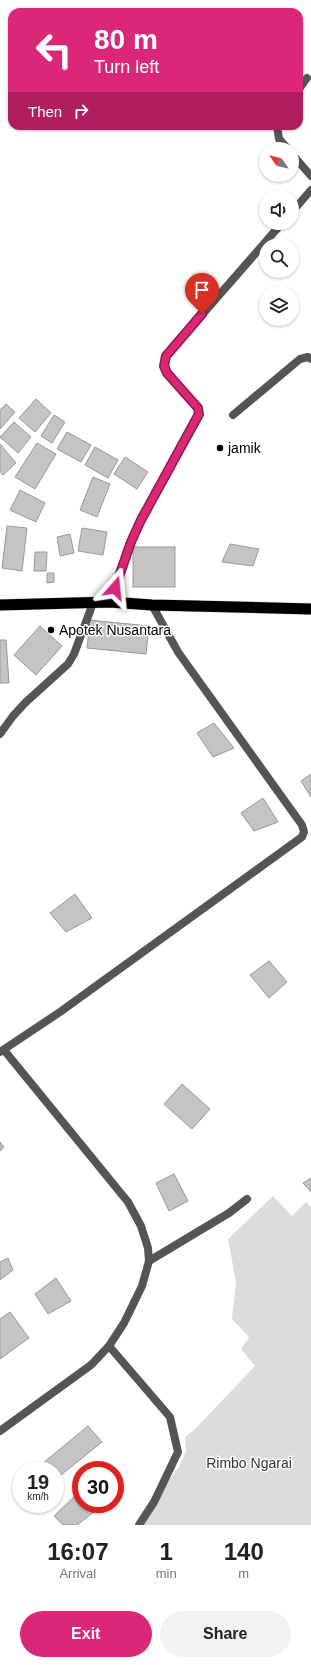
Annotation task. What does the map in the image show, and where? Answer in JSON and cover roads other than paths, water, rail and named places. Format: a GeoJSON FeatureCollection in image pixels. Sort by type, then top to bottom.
{"type":"FeatureCollection","features":[{"type":"Feature","properties":{"kind":"highway"},"geometry":{"type":"LineString","coordinates":[[0,605],[110,602],[152,606],[311,610]]}},
{"type":"Feature","properties":{"kind":"street"},"geometry":{"type":"LineString","coordinates":[[303,83],[306,78]]}},
{"type":"Feature","properties":{"kind":"street"},"geometry":{"type":"LineString","coordinates":[[278,130],[279,139],[282,142]]}},
{"type":"Feature","properties":{"kind":"street"},"geometry":{"type":"LineString","coordinates":[[299,162],[311,176]]}},
{"type":"Feature","properties":{"kind":"street"},"geometry":{"type":"LineString","coordinates":[[299,204],[311,190]]}},
{"type":"Feature","properties":{"kind":"street"},"geometry":{"type":"LineString","coordinates":[[110,602],[138,525],[199,414],[198,408],[167,373],[164,366],[166,356],[276,230]]}},
{"type":"Feature","properties":{"kind":"street"},"geometry":{"type":"LineString","coordinates":[[233,415],[300,360],[308,357],[311,359]]}},
{"type":"Feature","properties":{"kind":"street"},"geometry":{"type":"LineString","coordinates":[[0,734],[17,711],[68,664],[74,654],[93,603]]}},
{"type":"Feature","properties":{"kind":"street"},"geometry":{"type":"LineString","coordinates":[[152,606],[178,652],[302,825],[304,832],[302,838]]}},
{"type":"Feature","properties":{"kind":"street"},"geometry":{"type":"LineString","coordinates":[[0,1431],[91,1366],[109,1346],[124,1323],[142,1286],[148,1261],[148,1248],[141,1226],[128,1202],[2,1051],[72,1003],[311,832]]}},
{"type":"Feature","properties":{"kind":"street"},"geometry":{"type":"LineString","coordinates":[[148,1261],[229,1213],[247,1199]]}},
{"type":"Feature","properties":{"kind":"street"},"geometry":{"type":"LineString","coordinates":[[109,1346],[170,1417],[178,1452],[154,1502],[139,1525]]}},
{"type":"Feature","properties":{"kind":"place","name":"jamik"},"geometry":{"type":"Point","coordinates":[220,448]}},
{"type":"Feature","properties":{"kind":"place","name":"Apotek Nusantara"},"geometry":{"type":"Point","coordinates":[51,630]}},
{"type":"Feature","properties":{"kind":"park label","name":"Rimbo Ngarai"},"geometry":{"type":"Point","coordinates":[249,1463]}}]}
